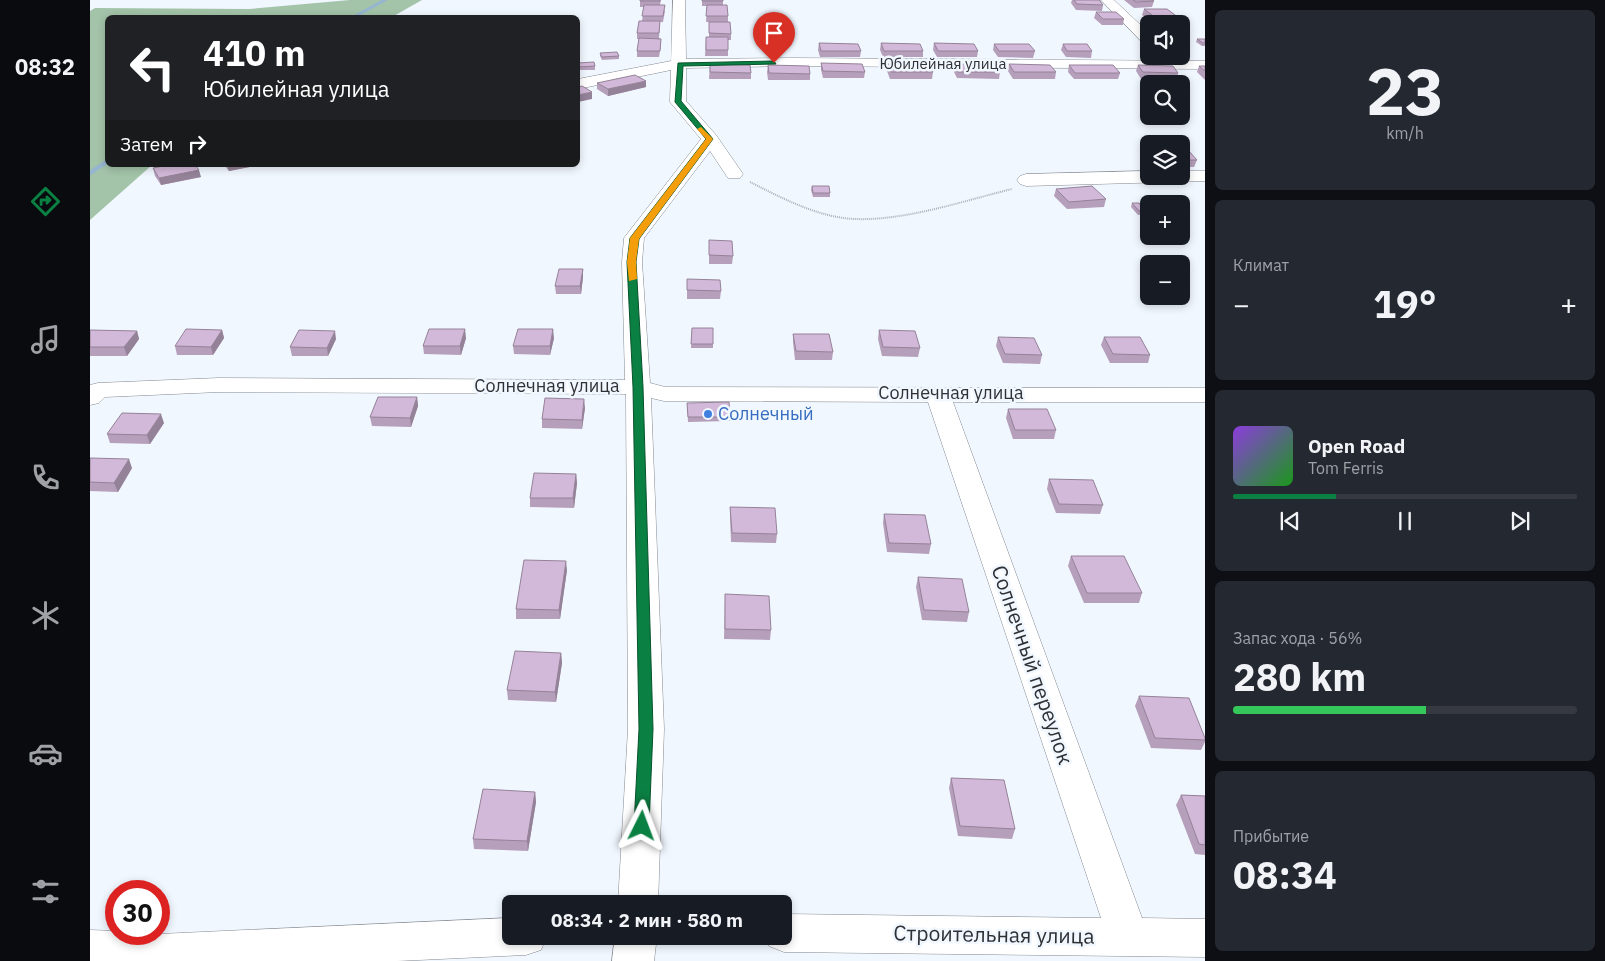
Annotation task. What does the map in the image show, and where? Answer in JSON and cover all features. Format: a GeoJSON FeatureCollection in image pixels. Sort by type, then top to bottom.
{"type":"FeatureCollection","features":[{"type":"Feature","properties":{"kind":"street"},"geometry":{"type":"LineString","coordinates":[[680,0],[678,102],[710,139],[734,174]]}},
{"type":"Feature","properties":{"kind":"street"},"geometry":{"type":"LineString","coordinates":[[1106,0],[1140,32]]}},
{"type":"Feature","properties":{"kind":"street","name":"Юбилейная улица"},"geometry":{"type":"LineString","coordinates":[[580,84],[680,64],[1140,61]]}},
{"type":"Feature","properties":{"kind":"street","name":"Юбилейная улица"},"geometry":{"type":"LineString","coordinates":[[1190,63],[1205,65]]}},
{"type":"Feature","properties":{"kind":"street"},"geometry":{"type":"LineString","coordinates":[[638,895],[646,729],[638,387],[632,262],[634,238],[710,139]]}},
{"type":"Feature","properties":{"kind":"street"},"geometry":{"type":"LineString","coordinates":[[1190,176],[1205,176]]}},
{"type":"Feature","properties":{"kind":"street"},"geometry":{"type":"LineString","coordinates":[[1026,180],[1140,177]]}},
{"type":"Feature","properties":{"kind":"street","name":"Солнечная улица"},"geometry":{"type":"LineString","coordinates":[[94,394],[219,385],[638,387],[664,394],[937,393],[1205,395]]}},
{"type":"Feature","properties":{"kind":"street","name":"Солнечный переулок"},"geometry":{"type":"LineString","coordinates":[[937,393],[1128,937]]}},
{"type":"Feature","properties":{"kind":"street","name":"Строительная улица"},"geometry":{"type":"LineString","coordinates":[[792,933],[1205,938]]}},
{"type":"Feature","properties":{"kind":"street"},"geometry":{"type":"LineString","coordinates":[[90,950],[166,952],[502,937]]}},
{"type":"Feature","properties":{"kind":"street"},"geometry":{"type":"LineString","coordinates":[[633,961],[635,945]]}},
{"type":"Feature","properties":{"kind":"path"},"geometry":{"type":"LineString","coordinates":[[734,174],[801,207],[852,219],[893,217],[1009,191],[1026,180]]}},
{"type":"Feature","properties":{"kind":"green space"},"geometry":{"type":"Polygon","coordinates":[[[350,0],[422,0],[396,15],[105,15],[105,167],[150,167],[90,220],[90,11],[95,8],[249,9],[350,0]]]}},
{"type":"Feature","properties":{"kind":"building"},"geometry":{"type":"Polygon","coordinates":[[[660,0],[660,1],[640,1],[660,0]]]}},
{"type":"Feature","properties":{"kind":"building"},"geometry":{"type":"Polygon","coordinates":[[[723,0],[723,1],[702,1],[723,0]]]}},
{"type":"Feature","properties":{"kind":"building"},"geometry":{"type":"Polygon","coordinates":[[[1074,0],[1099,0],[1103,5],[1077,4],[1074,0]]]}},
{"type":"Feature","properties":{"kind":"building"},"geometry":{"type":"Polygon","coordinates":[[[1133,0],[1152,0],[1154,1],[1136,2],[1133,0]]]}},
{"type":"Feature","properties":{"kind":"building"},"geometry":{"type":"Polygon","coordinates":[[[644,5],[665,5],[663,16],[642,16],[644,5]]]}},
{"type":"Feature","properties":{"kind":"building"},"geometry":{"type":"Polygon","coordinates":[[[707,5],[727,5],[728,16],[706,16],[707,5]]]}},
{"type":"Feature","properties":{"kind":"building"},"geometry":{"type":"Polygon","coordinates":[[[1144,9],[1167,9],[1175,15],[1152,15],[1144,9]]]}},
{"type":"Feature","properties":{"kind":"building"},"geometry":{"type":"Polygon","coordinates":[[[1096,12],[1116,12],[1124,19],[1103,19],[1096,12]]]}},
{"type":"Feature","properties":{"kind":"building"},"geometry":{"type":"Polygon","coordinates":[[[639,21],[660,21],[659,33],[637,33],[639,21]]]}},
{"type":"Feature","properties":{"kind":"building"},"geometry":{"type":"Polygon","coordinates":[[[709,22],[730,22],[731,34],[709,33],[709,22]]]}},
{"type":"Feature","properties":{"kind":"building"},"geometry":{"type":"Polygon","coordinates":[[[706,37],[728,37],[728,50],[706,50],[706,37]]]}},
{"type":"Feature","properties":{"kind":"building"},"geometry":{"type":"Polygon","coordinates":[[[639,38],[661,39],[660,51],[637,51],[639,38]]]}},
{"type":"Feature","properties":{"kind":"building"},"geometry":{"type":"Polygon","coordinates":[[[1197,39],[1205,39],[1205,43],[1203,43],[1197,39]]]}},
{"type":"Feature","properties":{"kind":"building"},"geometry":{"type":"Polygon","coordinates":[[[819,43],[858,44],[861,51],[821,51],[819,43]]]}},
{"type":"Feature","properties":{"kind":"building"},"geometry":{"type":"Polygon","coordinates":[[[881,43],[920,44],[923,51],[884,51],[881,43]]]}},
{"type":"Feature","properties":{"kind":"building"},"geometry":{"type":"Polygon","coordinates":[[[934,43],[974,44],[978,51],[938,51],[934,43]]]}},
{"type":"Feature","properties":{"kind":"building"},"geometry":{"type":"Polygon","coordinates":[[[994,44],[1029,44],[1035,51],[999,51],[994,44]]]}},
{"type":"Feature","properties":{"kind":"building"},"geometry":{"type":"Polygon","coordinates":[[[1063,44],[1087,44],[1092,51],[1067,51],[1063,44]]]}},
{"type":"Feature","properties":{"kind":"building"},"geometry":{"type":"Polygon","coordinates":[[[617,52],[619,56],[602,57],[600,53],[617,52]]]}},
{"type":"Feature","properties":{"kind":"building"},"geometry":{"type":"Polygon","coordinates":[[[594,62],[595,66],[580,67],[580,63],[594,62]]]}},
{"type":"Feature","properties":{"kind":"building"},"geometry":{"type":"Polygon","coordinates":[[[821,63],[862,64],[865,72],[823,71],[821,63]]]}},
{"type":"Feature","properties":{"kind":"building"},"geometry":{"type":"Polygon","coordinates":[[[710,64],[750,65],[751,73],[710,72],[710,64]]]}},
{"type":"Feature","properties":{"kind":"building"},"geometry":{"type":"Polygon","coordinates":[[[888,64],[929,65],[933,72],[891,72],[888,64]]]}},
{"type":"Feature","properties":{"kind":"building"},"geometry":{"type":"Polygon","coordinates":[[[954,64],[995,64],[1000,72],[958,72],[954,64]]]}},
{"type":"Feature","properties":{"kind":"building"},"geometry":{"type":"Polygon","coordinates":[[[1009,64],[1050,65],[1056,72],[1014,72],[1009,64]]]}},
{"type":"Feature","properties":{"kind":"building"},"geometry":{"type":"Polygon","coordinates":[[[768,65],[809,66],[810,74],[769,73],[768,65]]]}},
{"type":"Feature","properties":{"kind":"building"},"geometry":{"type":"Polygon","coordinates":[[[1069,65],[1113,65],[1120,73],[1075,73],[1069,65]]]}},
{"type":"Feature","properties":{"kind":"building"},"geometry":{"type":"Polygon","coordinates":[[[1138,65],[1173,66],[1178,73],[1143,72],[1138,65]]]}},
{"type":"Feature","properties":{"kind":"building"},"geometry":{"type":"Polygon","coordinates":[[[635,75],[646,81],[608,89],[597,83],[635,75]]]}},
{"type":"Feature","properties":{"kind":"building"},"geometry":{"type":"Polygon","coordinates":[[[580,86],[582,86],[592,92],[580,95],[580,86]]]}},
{"type":"Feature","properties":{"kind":"building"},"geometry":{"type":"Polygon","coordinates":[[[1190,152],[1197,160],[1190,160],[1190,152]]]}},
{"type":"Feature","properties":{"kind":"building"},"geometry":{"type":"Polygon","coordinates":[[[197,167],[199,170],[159,178],[153,168],[197,167]]]}},
{"type":"Feature","properties":{"kind":"building"},"geometry":{"type":"Polygon","coordinates":[[[812,186],[829,186],[830,193],[813,193],[812,186]]]}},
{"type":"Feature","properties":{"kind":"building"},"geometry":{"type":"Polygon","coordinates":[[[1092,186],[1106,199],[1069,202],[1056,189],[1092,186]]]}},
{"type":"Feature","properties":{"kind":"building"},"geometry":{"type":"Polygon","coordinates":[[[1132,203],[1140,204],[1139,211],[1132,203]]]}},
{"type":"Feature","properties":{"kind":"building"},"geometry":{"type":"Polygon","coordinates":[[[709,240],[732,241],[733,256],[709,255],[709,240]]]}},
{"type":"Feature","properties":{"kind":"building"},"geometry":{"type":"Polygon","coordinates":[[[559,269],[583,269],[580,286],[555,286],[559,269]]]}},
{"type":"Feature","properties":{"kind":"building"},"geometry":{"type":"Polygon","coordinates":[[[687,279],[720,280],[721,291],[687,290],[687,279]]]}},
{"type":"Feature","properties":{"kind":"building"},"geometry":{"type":"Polygon","coordinates":[[[692,328],[713,328],[713,344],[691,344],[692,328]]]}},
{"type":"Feature","properties":{"kind":"building"},"geometry":{"type":"Polygon","coordinates":[[[186,329],[222,330],[211,347],[175,346],[186,329]]]}},
{"type":"Feature","properties":{"kind":"building"},"geometry":{"type":"Polygon","coordinates":[[[429,329],[465,329],[460,346],[423,346],[429,329]]]}},
{"type":"Feature","properties":{"kind":"building"},"geometry":{"type":"Polygon","coordinates":[[[518,329],[553,329],[550,346],[513,346],[518,329]]]}},
{"type":"Feature","properties":{"kind":"building"},"geometry":{"type":"Polygon","coordinates":[[[90,330],[137,331],[124,347],[90,347],[90,330]]]}},
{"type":"Feature","properties":{"kind":"building"},"geometry":{"type":"Polygon","coordinates":[[[299,330],[335,331],[327,348],[290,347],[299,330]]]}},
{"type":"Feature","properties":{"kind":"building"},"geometry":{"type":"Polygon","coordinates":[[[879,330],[915,331],[920,348],[883,347],[879,330]]]}},
{"type":"Feature","properties":{"kind":"building"},"geometry":{"type":"Polygon","coordinates":[[[793,334],[829,334],[833,352],[796,351],[793,334]]]}},
{"type":"Feature","properties":{"kind":"building"},"geometry":{"type":"Polygon","coordinates":[[[998,337],[1034,338],[1042,355],[1005,354],[998,337]]]}},
{"type":"Feature","properties":{"kind":"building"},"geometry":{"type":"Polygon","coordinates":[[[1104,337],[1140,337],[1150,355],[1113,354],[1104,337]]]}},
{"type":"Feature","properties":{"kind":"building"},"geometry":{"type":"Polygon","coordinates":[[[378,397],[417,397],[410,418],[370,417],[378,397]]]}},
{"type":"Feature","properties":{"kind":"building"},"geometry":{"type":"Polygon","coordinates":[[[545,398],[584,399],[582,420],[542,419],[545,398]]]}},
{"type":"Feature","properties":{"kind":"building","name":"Солнечный"},"geometry":{"type":"Polygon","coordinates":[[[729,402],[730,417],[688,417],[687,403],[729,402]]]}},
{"type":"Feature","properties":{"kind":"building"},"geometry":{"type":"Polygon","coordinates":[[[1008,409],[1047,409],[1056,430],[1015,430],[1008,409]]]}},
{"type":"Feature","properties":{"kind":"building"},"geometry":{"type":"Polygon","coordinates":[[[122,413],[161,414],[147,435],[107,434],[122,413]]]}},
{"type":"Feature","properties":{"kind":"building"},"geometry":{"type":"Polygon","coordinates":[[[90,458],[129,459],[114,483],[90,482],[90,458]]]}},
{"type":"Feature","properties":{"kind":"building"},"geometry":{"type":"Polygon","coordinates":[[[534,473],[576,474],[573,498],[530,498],[534,473]]]}},
{"type":"Feature","properties":{"kind":"building"},"geometry":{"type":"Polygon","coordinates":[[[1049,479],[1093,480],[1103,505],[1059,504],[1049,479]]]}},
{"type":"Feature","properties":{"kind":"building"},"geometry":{"type":"Polygon","coordinates":[[[730,507],[775,508],[777,534],[732,533],[730,507]]]}},
{"type":"Feature","properties":{"kind":"building"},"geometry":{"type":"Polygon","coordinates":[[[884,514],[925,515],[931,544],[889,543],[884,514]]]}},
{"type":"Feature","properties":{"kind":"building"},"geometry":{"type":"Polygon","coordinates":[[[1071,556],[1124,556],[1142,593],[1087,593],[1071,556]]]}},
{"type":"Feature","properties":{"kind":"building"},"geometry":{"type":"Polygon","coordinates":[[[524,560],[566,561],[559,610],[516,609],[524,560]]]}},
{"type":"Feature","properties":{"kind":"building"},"geometry":{"type":"Polygon","coordinates":[[[918,577],[962,579],[969,612],[924,610],[918,577]]]}},
{"type":"Feature","properties":{"kind":"building"},"geometry":{"type":"Polygon","coordinates":[[[725,594],[769,596],[771,630],[725,629],[725,594]]]}},
{"type":"Feature","properties":{"kind":"building"},"geometry":{"type":"Polygon","coordinates":[[[515,651],[561,653],[555,692],[507,690],[515,651]]]}},
{"type":"Feature","properties":{"kind":"building"},"geometry":{"type":"Polygon","coordinates":[[[1139,696],[1189,698],[1205,740],[1155,738],[1139,696]]]}},
{"type":"Feature","properties":{"kind":"building"},"geometry":{"type":"Polygon","coordinates":[[[951,778],[1004,780],[1015,829],[960,826],[951,778]]]}},
{"type":"Feature","properties":{"kind":"building"},"geometry":{"type":"Polygon","coordinates":[[[483,789],[535,792],[527,841],[473,839],[483,789]]]}},
{"type":"Feature","properties":{"kind":"building"},"geometry":{"type":"Polygon","coordinates":[[[1181,795],[1205,796],[1205,845],[1199,844],[1181,795]]]}},
{"type":"Feature","properties":{"kind":"waterway"},"geometry":{"type":"LineString","coordinates":[[358,15],[385,0]]}},
{"type":"Feature","properties":{"kind":"waterway"},"geometry":{"type":"LineString","coordinates":[[90,173],[105,163]]}},
{"type":"Feature","properties":{"kind":"slow traffic"},"geometry":{"type":"LineString","coordinates":[[632,279],[634,238],[710,139],[701,129]]}},
{"type":"Feature","properties":{"kind":"place","name":"Солнечный"},"geometry":{"type":"Point","coordinates":[708,414]}},
{"type":"Feature","properties":{"kind":"route"},"geometry":{"type":"LineString","coordinates":[[642,826],[646,729],[638,387],[632,262],[634,238],[710,139],[678,102],[680,64],[774,63]]}}]}
